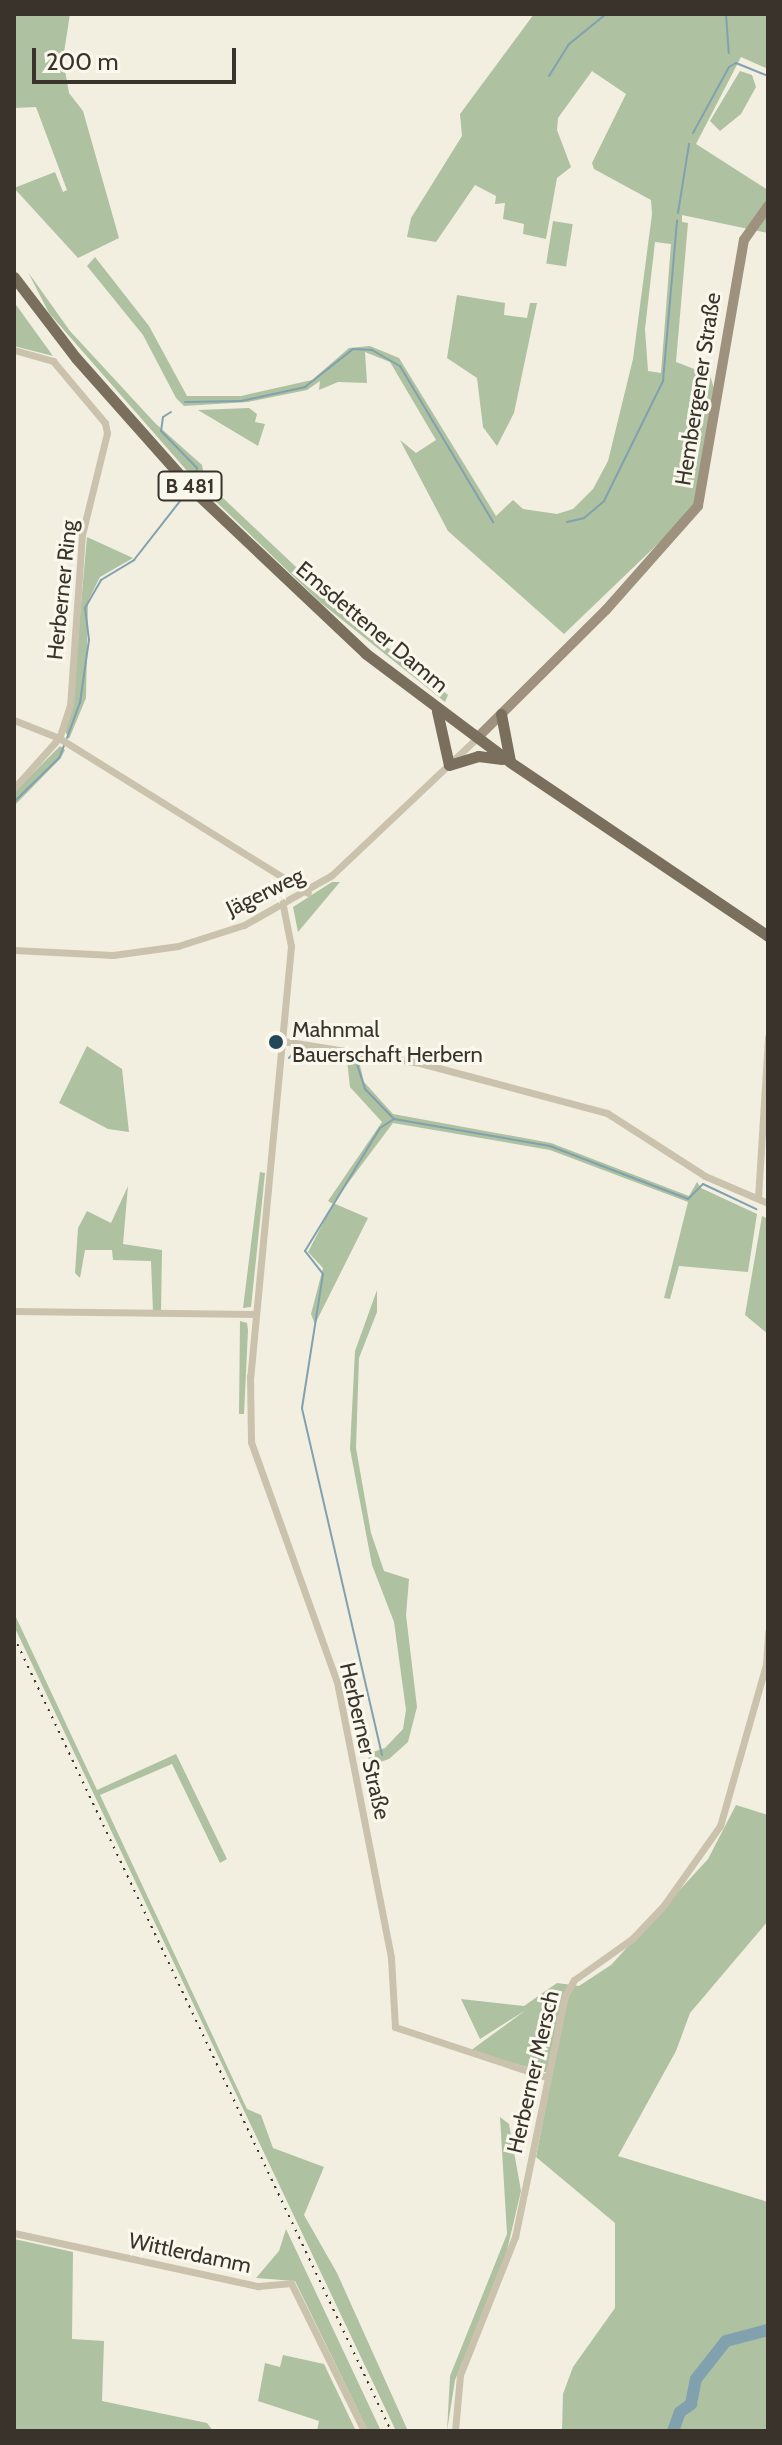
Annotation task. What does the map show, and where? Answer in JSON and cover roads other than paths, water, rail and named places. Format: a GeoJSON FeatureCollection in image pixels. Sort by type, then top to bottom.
{"type":"FeatureCollection","features":[{"type":"Feature","properties":{"kind":"main road","name":"Emsdettener Damm"},"geometry":{"type":"LineString","coordinates":[[14,277],[76,358],[215,513],[365,653],[510,762],[768,936]]}},
{"type":"Feature","properties":{"kind":"main road"},"geometry":{"type":"LineString","coordinates":[[435,706],[449,765],[478,756],[510,762],[501,714]]}},
{"type":"Feature","properties":{"kind":"street","name":"Hembergener Straße"},"geometry":{"type":"LineString","coordinates":[[477,738],[679,532],[698,506],[744,240],[768,206]]}},
{"type":"Feature","properties":{"kind":"street","name":"Herberner Ring"},"geometry":{"type":"LineString","coordinates":[[14,350],[53,361],[105,423],[107,433],[82,535],[70,705],[59,738],[33,773],[14,788]]}},
{"type":"Feature","properties":{"kind":"street"},"geometry":{"type":"LineString","coordinates":[[14,720],[59,738],[308,893]]}},
{"type":"Feature","properties":{"kind":"street","name":"Jägerweg"},"geometry":{"type":"LineString","coordinates":[[14,950],[75,956],[155,950],[211,936],[283,906],[308,893],[352,859],[477,738]]}},
{"type":"Feature","properties":{"kind":"street","name":"Herberner Straße"},"geometry":{"type":"LineString","coordinates":[[283,906],[291,946],[255,1314],[248,1418],[251,1442],[337,1682],[391,1958],[395,2027],[546,2077]]}},
{"type":"Feature","properties":{"kind":"street"},"geometry":{"type":"LineString","coordinates":[[758,1198],[768,1037]]}},
{"type":"Feature","properties":{"kind":"street"},"geometry":{"type":"LineString","coordinates":[[283,1041],[420,1063],[607,1113],[705,1176],[768,1203]]}},
{"type":"Feature","properties":{"kind":"street"},"geometry":{"type":"LineString","coordinates":[[14,1311],[255,1314]]}},
{"type":"Feature","properties":{"kind":"street","name":"Herberner Mersch"},"geometry":{"type":"LineString","coordinates":[[455,2431],[460,2375],[515,2237],[565,1996],[574,1980],[632,1939],[703,1855],[720,1826],[766,1664],[768,1632]]}},
{"type":"Feature","properties":{"kind":"street","name":"Wittlerdamm"},"geometry":{"type":"LineString","coordinates":[[14,2233],[258,2286],[291,2283],[364,2431]]}},
{"type":"Feature","properties":{"kind":"waterway"},"geometry":{"type":"LineString","coordinates":[[549,76],[568,45],[606,14]]}},
{"type":"Feature","properties":{"kind":"waterway"},"geometry":{"type":"LineString","coordinates":[[726,14],[729,53]]}},
{"type":"Feature","properties":{"kind":"waterway"},"geometry":{"type":"LineString","coordinates":[[693,133],[729,67],[736,63],[768,76]]}},
{"type":"Feature","properties":{"kind":"waterway"},"geometry":{"type":"LineString","coordinates":[[678,213],[689,144]]}},
{"type":"Feature","properties":{"kind":"waterway"},"geometry":{"type":"LineString","coordinates":[[567,522],[584,518],[604,501],[663,381],[677,221]]}},
{"type":"Feature","properties":{"kind":"waterway"},"geometry":{"type":"LineString","coordinates":[[185,402],[241,401],[305,387],[353,349],[372,350],[400,366],[493,522]]}},
{"type":"Feature","properties":{"kind":"waterway"},"geometry":{"type":"LineString","coordinates":[[171,412],[163,417],[161,431],[197,468],[196,476]]}},
{"type":"Feature","properties":{"kind":"waterway"},"geometry":{"type":"LineString","coordinates":[[67,738],[80,703],[89,640],[85,608],[101,580],[134,560],[184,496]]}},
{"type":"Feature","properties":{"kind":"waterway"},"geometry":{"type":"LineString","coordinates":[[14,802],[59,758],[65,743]]}},
{"type":"Feature","properties":{"kind":"waterway"},"geometry":{"type":"LineString","coordinates":[[289,1058],[294,1052],[337,1053]]}},
{"type":"Feature","properties":{"kind":"waterway"},"geometry":{"type":"LineString","coordinates":[[343,1055],[356,1061],[365,1089],[394,1119],[550,1146],[688,1199],[703,1184],[756,1209]]}},
{"type":"Feature","properties":{"kind":"waterway"},"geometry":{"type":"LineString","coordinates":[[382,1755],[302,1408],[323,1274],[305,1251],[380,1128],[394,1119]]}},
{"type":"Feature","properties":{"kind":"waterway"},"geometry":{"type":"LineString","coordinates":[[673,2431],[680,2412],[691,2404],[696,2379],[726,2341],[768,2330]]}},
{"type":"Feature","properties":{"kind":"railway"},"geometry":{"type":"LineString","coordinates":[[14,1637],[391,2431]]}},
{"type":"Feature","properties":{"kind":"place","name":"Mahnmal Bauerschaft Herbern"},"geometry":{"type":"Point","coordinates":[276,1042]}}]}
